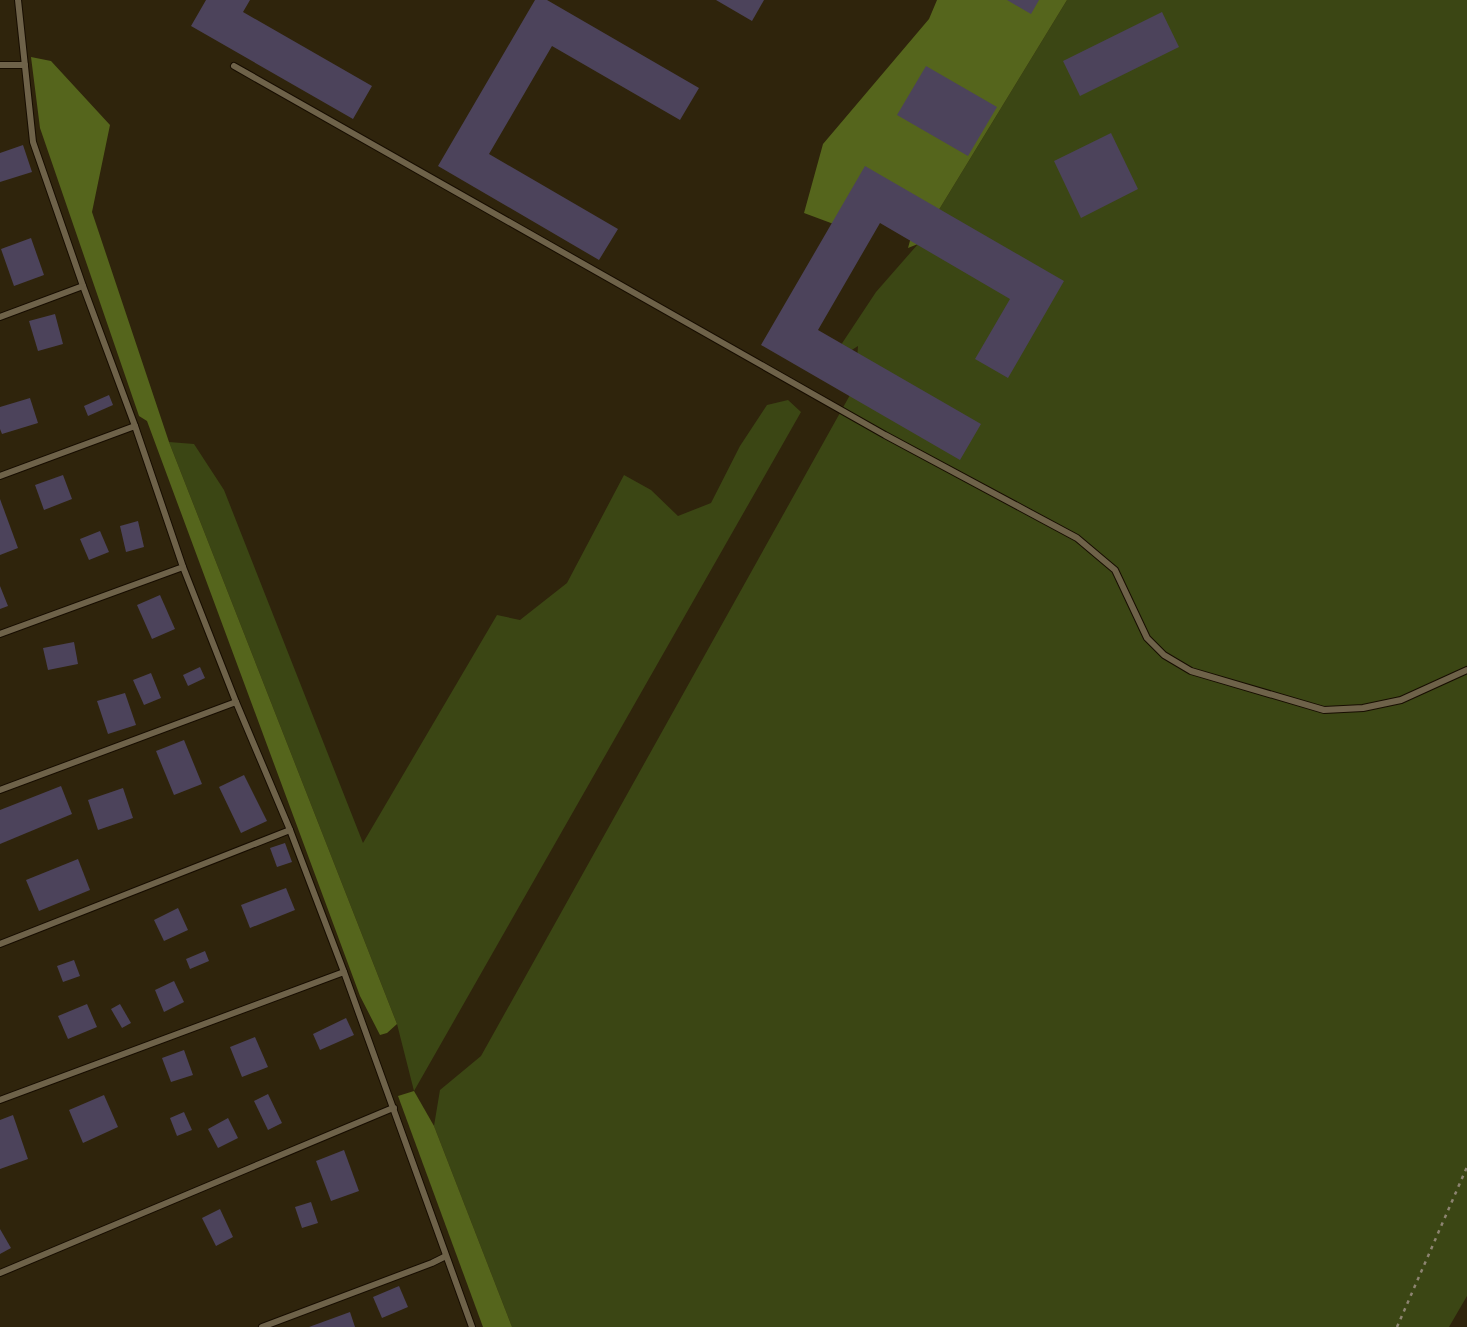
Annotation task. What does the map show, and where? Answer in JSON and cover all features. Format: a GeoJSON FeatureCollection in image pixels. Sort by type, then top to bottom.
{"type":"FeatureCollection","features":[{"type":"Feature","properties":{"kind":"lane"},"geometry":{"type":"LineString","coordinates":[[18,0],[33,142],[183,567],[290,830],[344,972],[395,1107],[472,1327]]}},
{"type":"Feature","properties":{"kind":"lane"},"geometry":{"type":"LineString","coordinates":[[0,65],[25,65]]}},
{"type":"Feature","properties":{"kind":"lane"},"geometry":{"type":"LineString","coordinates":[[234,66],[873,429],[1077,538],[1115,570],[1147,638],[1164,655],[1191,670],[1324,710],[1363,709],[1401,701],[1467,670]]}},
{"type":"Feature","properties":{"kind":"lane"},"geometry":{"type":"LineString","coordinates":[[0,317],[83,286]]}},
{"type":"Feature","properties":{"kind":"lane"},"geometry":{"type":"LineString","coordinates":[[0,476],[135,426]]}},
{"type":"Feature","properties":{"kind":"lane"},"geometry":{"type":"LineString","coordinates":[[0,634],[183,567]]}},
{"type":"Feature","properties":{"kind":"lane"},"geometry":{"type":"LineString","coordinates":[[0,790],[236,702]]}},
{"type":"Feature","properties":{"kind":"lane"},"geometry":{"type":"LineString","coordinates":[[0,944],[290,830]]}},
{"type":"Feature","properties":{"kind":"lane"},"geometry":{"type":"LineString","coordinates":[[0,1100],[344,972]]}},
{"type":"Feature","properties":{"kind":"lane"},"geometry":{"type":"LineString","coordinates":[[0,1273],[395,1107]]}},
{"type":"Feature","properties":{"kind":"lane"},"geometry":{"type":"LineString","coordinates":[[262,1327],[446,1256]]}},
{"type":"Feature","properties":{"kind":"path"},"geometry":{"type":"LineString","coordinates":[[1397,1327],[1467,1167]]}},
{"type":"Feature","properties":{"kind":"path"},"geometry":{"type":"LineString","coordinates":[[1461,1177],[1467,1180]]}},
{"type":"Feature","properties":{"kind":"green space"},"geometry":{"type":"Polygon","coordinates":[[[937,0],[1067,0],[918,244],[908,248],[914,226],[896,189],[847,229],[804,213],[823,144],[929,19],[937,0]]]}},
{"type":"Feature","properties":{"kind":"green space"},"geometry":{"type":"Polygon","coordinates":[[[1067,0],[1467,0],[1467,1296],[1449,1327],[512,1327],[434,1126],[440,1090],[481,1056],[855,386],[858,346],[827,366],[876,292],[918,244],[1067,0]]]}},
{"type":"Feature","properties":{"kind":"green space"},"geometry":{"type":"Polygon","coordinates":[[[31,57],[51,61],[110,125],[92,212],[169,442],[397,1024],[387,1033],[380,1035],[360,996],[147,421],[139,416],[40,128],[31,57]]]}},
{"type":"Feature","properties":{"kind":"green space"},"geometry":{"type":"Polygon","coordinates":[[[788,400],[801,412],[414,1091],[397,1024],[169,442],[194,444],[224,490],[363,843],[497,615],[520,620],[567,583],[624,475],[651,490],[678,516],[711,503],[740,446],[767,405],[788,400]]]}},
{"type":"Feature","properties":{"kind":"green space"},"geometry":{"type":"Polygon","coordinates":[[[414,1091],[434,1126],[512,1327],[483,1327],[398,1096],[414,1091]]]}},
{"type":"Feature","properties":{"kind":"building"},"geometry":{"type":"Polygon","coordinates":[[[206,0],[250,0],[243,12],[372,86],[353,119],[191,26],[206,0]]]}},
{"type":"Feature","properties":{"kind":"building"},"geometry":{"type":"Polygon","coordinates":[[[535,0],[547,0],[699,88],[680,120],[552,46],[489,154],[618,229],[599,260],[438,166],[535,0]]]}},
{"type":"Feature","properties":{"kind":"building"},"geometry":{"type":"Polygon","coordinates":[[[716,0],[764,0],[752,21],[716,0]]]}},
{"type":"Feature","properties":{"kind":"building"},"geometry":{"type":"Polygon","coordinates":[[[1007,0],[1039,0],[1031,14],[1007,0]]]}},
{"type":"Feature","properties":{"kind":"building"},"geometry":{"type":"Polygon","coordinates":[[[1162,12],[1179,47],[1080,96],[1063,61],[1162,12]]]}},
{"type":"Feature","properties":{"kind":"building"},"geometry":{"type":"Polygon","coordinates":[[[926,66],[997,107],[968,156],[897,115],[926,66]]]}},
{"type":"Feature","properties":{"kind":"building"},"geometry":{"type":"Polygon","coordinates":[[[1111,133],[1138,189],[1081,218],[1054,161],[1111,133]]]}},
{"type":"Feature","properties":{"kind":"building"},"geometry":{"type":"Polygon","coordinates":[[[23,145],[32,172],[0,182],[0,153],[23,145]]]}},
{"type":"Feature","properties":{"kind":"building"},"geometry":{"type":"Polygon","coordinates":[[[865,166],[1064,281],[1008,378],[975,359],[1010,299],[880,223],[818,330],[981,424],[960,460],[761,345],[865,166]]]}},
{"type":"Feature","properties":{"kind":"building"},"geometry":{"type":"Polygon","coordinates":[[[31,238],[44,275],[14,286],[1,249],[31,238]]]}},
{"type":"Feature","properties":{"kind":"building"},"geometry":{"type":"Polygon","coordinates":[[[55,314],[63,344],[38,351],[29,321],[55,314]]]}},
{"type":"Feature","properties":{"kind":"building"},"geometry":{"type":"Polygon","coordinates":[[[109,395],[113,405],[88,416],[84,406],[109,395]]]}},
{"type":"Feature","properties":{"kind":"building"},"geometry":{"type":"Polygon","coordinates":[[[30,398],[38,423],[2,434],[0,407],[30,398]]]}},
{"type":"Feature","properties":{"kind":"building"},"geometry":{"type":"Polygon","coordinates":[[[63,475],[72,499],[44,510],[35,485],[63,475]]]}},
{"type":"Feature","properties":{"kind":"building"},"geometry":{"type":"Polygon","coordinates":[[[0,499],[18,548],[0,555],[0,499]]]}},
{"type":"Feature","properties":{"kind":"building"},"geometry":{"type":"Polygon","coordinates":[[[138,521],[144,547],[126,552],[120,526],[138,521]]]}},
{"type":"Feature","properties":{"kind":"building"},"geometry":{"type":"Polygon","coordinates":[[[100,531],[109,552],[89,560],[80,539],[100,531]]]}},
{"type":"Feature","properties":{"kind":"building"},"geometry":{"type":"Polygon","coordinates":[[[0,586],[8,606],[0,609],[0,586]]]}},
{"type":"Feature","properties":{"kind":"building"},"geometry":{"type":"Polygon","coordinates":[[[160,595],[175,629],[152,639],[137,605],[160,595]]]}},
{"type":"Feature","properties":{"kind":"building"},"geometry":{"type":"Polygon","coordinates":[[[74,642],[78,664],[48,670],[43,648],[74,642]]]}},
{"type":"Feature","properties":{"kind":"building"},"geometry":{"type":"Polygon","coordinates":[[[200,667],[205,678],[188,686],[183,675],[200,667]]]}},
{"type":"Feature","properties":{"kind":"building"},"geometry":{"type":"Polygon","coordinates":[[[151,673],[161,698],[144,705],[133,680],[151,673]]]}},
{"type":"Feature","properties":{"kind":"building"},"geometry":{"type":"Polygon","coordinates":[[[125,693],[136,725],[108,734],[97,701],[125,693]]]}},
{"type":"Feature","properties":{"kind":"building"},"geometry":{"type":"Polygon","coordinates":[[[184,740],[202,784],[174,795],[156,751],[184,740]]]}},
{"type":"Feature","properties":{"kind":"building"},"geometry":{"type":"Polygon","coordinates":[[[244,775],[267,821],[241,833],[219,787],[244,775]]]}},
{"type":"Feature","properties":{"kind":"building"},"geometry":{"type":"Polygon","coordinates":[[[61,786],[72,814],[0,844],[0,810],[61,786]]]}},
{"type":"Feature","properties":{"kind":"building"},"geometry":{"type":"Polygon","coordinates":[[[123,788],[133,818],[98,830],[88,800],[123,788]]]}},
{"type":"Feature","properties":{"kind":"building"},"geometry":{"type":"Polygon","coordinates":[[[285,843],[292,862],[277,867],[270,848],[285,843]]]}},
{"type":"Feature","properties":{"kind":"building"},"geometry":{"type":"Polygon","coordinates":[[[78,859],[90,890],[39,911],[26,880],[78,859]]]}},
{"type":"Feature","properties":{"kind":"building"},"geometry":{"type":"Polygon","coordinates":[[[286,888],[295,910],[250,928],[241,905],[286,888]]]}},
{"type":"Feature","properties":{"kind":"building"},"geometry":{"type":"Polygon","coordinates":[[[178,908],[188,930],[164,941],[154,920],[178,908]]]}},
{"type":"Feature","properties":{"kind":"building"},"geometry":{"type":"Polygon","coordinates":[[[205,951],[209,961],[190,969],[186,959],[205,951]]]}},
{"type":"Feature","properties":{"kind":"building"},"geometry":{"type":"Polygon","coordinates":[[[74,960],[80,976],[63,982],[57,966],[74,960]]]}},
{"type":"Feature","properties":{"kind":"building"},"geometry":{"type":"Polygon","coordinates":[[[174,981],[184,1002],[164,1012],[155,990],[174,981]]]}},
{"type":"Feature","properties":{"kind":"building"},"geometry":{"type":"Polygon","coordinates":[[[87,1004],[97,1027],[68,1039],[58,1016],[87,1004]]]}},
{"type":"Feature","properties":{"kind":"building"},"geometry":{"type":"Polygon","coordinates":[[[120,1004],[131,1023],[122,1028],[111,1009],[120,1004]]]}},
{"type":"Feature","properties":{"kind":"building"},"geometry":{"type":"Polygon","coordinates":[[[346,1018],[354,1035],[320,1050],[313,1034],[346,1018]]]}},
{"type":"Feature","properties":{"kind":"building"},"geometry":{"type":"Polygon","coordinates":[[[255,1037],[268,1067],[242,1077],[230,1047],[255,1037]]]}},
{"type":"Feature","properties":{"kind":"building"},"geometry":{"type":"Polygon","coordinates":[[[184,1050],[193,1075],[171,1082],[162,1058],[184,1050]]]}},
{"type":"Feature","properties":{"kind":"building"},"geometry":{"type":"Polygon","coordinates":[[[268,1094],[282,1123],[268,1130],[254,1101],[268,1094]]]}},
{"type":"Feature","properties":{"kind":"building"},"geometry":{"type":"Polygon","coordinates":[[[104,1095],[118,1127],[83,1143],[69,1110],[104,1095]]]}},
{"type":"Feature","properties":{"kind":"building"},"geometry":{"type":"Polygon","coordinates":[[[184,1112],[192,1130],[177,1136],[170,1118],[184,1112]]]}},
{"type":"Feature","properties":{"kind":"building"},"geometry":{"type":"Polygon","coordinates":[[[13,1115],[28,1159],[0,1169],[0,1120],[13,1115]]]}},
{"type":"Feature","properties":{"kind":"building"},"geometry":{"type":"Polygon","coordinates":[[[228,1118],[238,1138],[218,1148],[208,1129],[228,1118]]]}},
{"type":"Feature","properties":{"kind":"building"},"geometry":{"type":"Polygon","coordinates":[[[344,1150],[359,1191],[331,1201],[316,1161],[344,1150]]]}},
{"type":"Feature","properties":{"kind":"building"},"geometry":{"type":"Polygon","coordinates":[[[311,1202],[318,1223],[302,1228],[295,1207],[311,1202]]]}},
{"type":"Feature","properties":{"kind":"building"},"geometry":{"type":"Polygon","coordinates":[[[220,1209],[233,1237],[216,1246],[202,1218],[220,1209]]]}},
{"type":"Feature","properties":{"kind":"building"},"geometry":{"type":"Polygon","coordinates":[[[0,1229],[11,1248],[0,1254],[0,1229]]]}},
{"type":"Feature","properties":{"kind":"building"},"geometry":{"type":"Polygon","coordinates":[[[399,1286],[408,1307],[382,1318],[373,1297],[399,1286]]]}},
{"type":"Feature","properties":{"kind":"building"},"geometry":{"type":"Polygon","coordinates":[[[350,1312],[355,1327],[309,1327],[350,1312]]]}}]}
